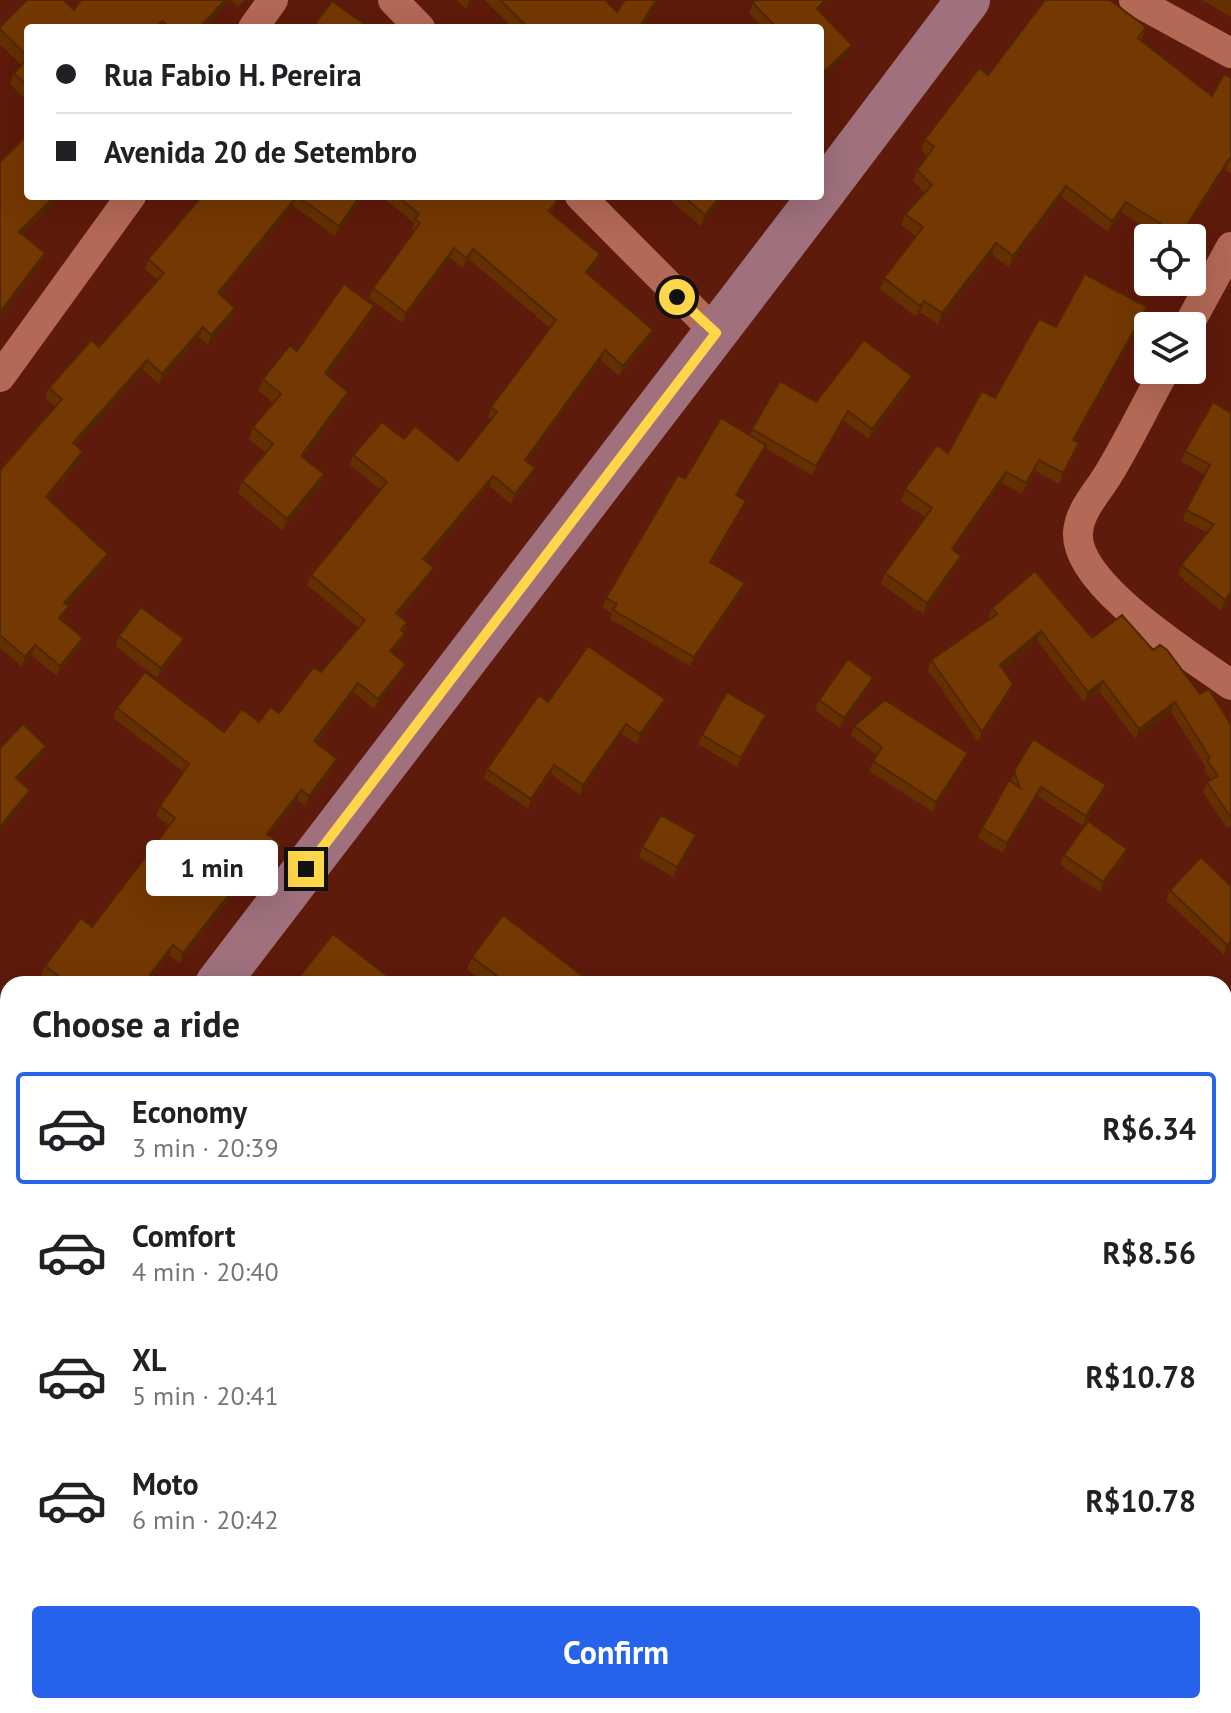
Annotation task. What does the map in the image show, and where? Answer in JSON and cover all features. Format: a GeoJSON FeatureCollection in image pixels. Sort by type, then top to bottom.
{"type":"FeatureCollection","features":[{"type":"Feature","properties":{"kind":"street"},"geometry":{"type":"LineString","coordinates":[[256,24],[273,0]]}},
{"type":"Feature","properties":{"kind":"street"},"geometry":{"type":"LineString","coordinates":[[393,0],[416,24]]}},
{"type":"Feature","properties":{"kind":"street"},"geometry":{"type":"LineString","coordinates":[[824,191],[968,0]]}},
{"type":"Feature","properties":{"kind":"street"},"geometry":{"type":"LineString","coordinates":[[1134,0],[1231,53]]}},
{"type":"Feature","properties":{"kind":"street"},"geometry":{"type":"LineString","coordinates":[[0,377],[128,200]]}},
{"type":"Feature","properties":{"kind":"street"},"geometry":{"type":"LineString","coordinates":[[584,200],[716,333]]}},
{"type":"Feature","properties":{"kind":"street"},"geometry":{"type":"LineString","coordinates":[[223,976],[817,200]]}},
{"type":"Feature","properties":{"kind":"street"},"geometry":{"type":"LineString","coordinates":[[1196,312],[1231,247]]}},
{"type":"Feature","properties":{"kind":"street"},"geometry":{"type":"LineString","coordinates":[[1157,384],[1109,473],[1088,504],[1078,534],[1084,557],[1093,572],[1124,606],[1231,685]]}},
{"type":"Feature","properties":{"kind":"building"},"geometry":{"type":"Polygon","coordinates":[[[27,0],[63,0],[74,10],[81,0],[225,0],[203,24],[165,24],[162,21],[159,24],[24,24],[24,53],[0,27],[27,0]]]}},
{"type":"Feature","properties":{"kind":"building"},"geometry":{"type":"Polygon","coordinates":[[[500,0],[605,0],[617,12],[625,0],[656,0],[641,24],[524,24],[500,0]]]}},
{"type":"Feature","properties":{"kind":"building"},"geometry":{"type":"Polygon","coordinates":[[[756,0],[825,0],[817,9],[852,45],[824,72],[824,24],[773,24],[753,3],[756,0]]]}},
{"type":"Feature","properties":{"kind":"building"},"geometry":{"type":"Polygon","coordinates":[[[1045,0],[1110,0],[1146,27],[1138,38],[1212,96],[1224,74],[1231,78],[1231,160],[1188,224],[1161,224],[1126,202],[1112,221],[1066,186],[1013,256],[996,243],[942,313],[924,301],[920,306],[884,278],[923,227],[905,214],[932,185],[917,170],[934,147],[925,139],[979,68],[988,75],[1045,0]]]}},
{"type":"Feature","properties":{"kind":"building"},"geometry":{"type":"Polygon","coordinates":[[[332,1],[364,24],[315,24],[332,1]]]}},
{"type":"Feature","properties":{"kind":"building"},"geometry":{"type":"Polygon","coordinates":[[[24,62],[24,83],[14,73],[24,62]]]}},
{"type":"Feature","properties":{"kind":"building"},"geometry":{"type":"Polygon","coordinates":[[[24,138],[24,200],[51,200],[19,232],[45,253],[0,312],[0,162],[24,138]]]}},
{"type":"Feature","properties":{"kind":"building"},"geometry":{"type":"Polygon","coordinates":[[[199,200],[294,200],[218,293],[235,308],[211,335],[203,327],[162,374],[147,360],[73,443],[83,451],[46,497],[108,554],[64,603],[69,606],[59,618],[83,638],[60,666],[35,645],[25,657],[0,635],[0,470],[62,399],[49,388],[91,340],[99,347],[164,273],[148,259],[199,200]]]}},
{"type":"Feature","properties":{"kind":"building"},"geometry":{"type":"Polygon","coordinates":[[[303,200],[357,200],[339,226],[303,200]]]}},
{"type":"Feature","properties":{"kind":"building"},"geometry":{"type":"Polygon","coordinates":[[[402,200],[556,200],[549,211],[600,254],[586,272],[653,330],[623,366],[605,350],[525,460],[535,468],[515,494],[493,476],[423,559],[434,568],[396,613],[407,622],[401,630],[405,633],[390,651],[406,664],[378,699],[358,683],[314,741],[337,759],[309,796],[301,790],[267,834],[281,844],[250,885],[241,879],[183,953],[173,945],[149,976],[58,976],[45,966],[81,918],[92,927],[175,818],[160,806],[189,764],[117,708],[145,672],[224,732],[242,709],[259,722],[270,707],[279,713],[314,667],[321,672],[365,620],[311,575],[387,482],[353,455],[382,422],[404,439],[415,426],[458,461],[497,412],[491,407],[556,320],[473,249],[466,258],[454,248],[406,313],[373,288],[420,223],[415,219],[419,214],[402,200]]]}},
{"type":"Feature","properties":{"kind":"building"},"geometry":{"type":"Polygon","coordinates":[[[688,200],[718,200],[705,215],[688,200]]]}},
{"type":"Feature","properties":{"kind":"building"},"geometry":{"type":"Polygon","coordinates":[[[1085,274],[1147,307],[1144,312],[1134,312],[1134,330],[1073,440],[1079,443],[1063,473],[1039,460],[1026,483],[1006,472],[952,549],[961,556],[927,603],[885,573],[932,508],[905,489],[937,445],[948,453],[982,391],[995,398],[1039,319],[1056,327],[1085,274]]]}},
{"type":"Feature","properties":{"kind":"building"},"geometry":{"type":"Polygon","coordinates":[[[344,284],[374,306],[325,373],[348,392],[301,456],[324,474],[287,519],[242,481],[273,444],[253,427],[281,394],[263,379],[290,345],[297,351],[344,284]]]}},
{"type":"Feature","properties":{"kind":"building"},"geometry":{"type":"Polygon","coordinates":[[[864,340],[912,376],[872,429],[848,411],[816,466],[752,429],[780,381],[816,402],[864,340]]]}},
{"type":"Feature","properties":{"kind":"building"},"geometry":{"type":"Polygon","coordinates":[[[1213,402],[1231,413],[1231,592],[1225,600],[1181,565],[1214,524],[1186,510],[1210,465],[1185,451],[1213,402]]]}},
{"type":"Feature","properties":{"kind":"building"},"geometry":{"type":"Polygon","coordinates":[[[721,418],[766,445],[736,495],[746,501],[710,562],[745,583],[694,657],[613,610],[617,604],[606,598],[678,475],[685,479],[721,418]]]}},
{"type":"Feature","properties":{"kind":"building"},"geometry":{"type":"Polygon","coordinates":[[[1035,571],[1092,638],[1122,615],[1153,650],[1160,645],[1167,650],[1200,694],[1209,689],[1231,725],[1231,818],[1207,782],[1218,776],[1207,760],[1210,758],[1175,702],[1139,729],[1103,681],[1088,692],[1041,631],[1000,665],[1013,684],[982,732],[931,660],[997,614],[992,608],[1035,571]]]}},
{"type":"Feature","properties":{"kind":"building"},"geometry":{"type":"Polygon","coordinates":[[[141,607],[184,639],[161,668],[119,636],[141,607]]]}},
{"type":"Feature","properties":{"kind":"building"},"geometry":{"type":"Polygon","coordinates":[[[588,646],[665,699],[640,734],[626,724],[583,785],[554,765],[531,799],[487,769],[539,695],[548,702],[588,646]]]}},
{"type":"Feature","properties":{"kind":"building"},"geometry":{"type":"Polygon","coordinates":[[[848,659],[873,678],[844,718],[819,700],[848,659]]]}},
{"type":"Feature","properties":{"kind":"building"},"geometry":{"type":"Polygon","coordinates":[[[727,692],[766,715],[741,758],[702,735],[727,692]]]}},
{"type":"Feature","properties":{"kind":"building"},"geometry":{"type":"Polygon","coordinates":[[[885,700],[968,753],[936,802],[873,761],[882,747],[854,726],[885,700]]]}},
{"type":"Feature","properties":{"kind":"building"},"geometry":{"type":"Polygon","coordinates":[[[23,724],[46,746],[16,778],[30,790],[0,827],[0,748],[23,724]]]}},
{"type":"Feature","properties":{"kind":"building"},"geometry":{"type":"Polygon","coordinates":[[[1033,739],[1106,785],[1086,816],[1041,787],[1007,843],[982,828],[1009,780],[1020,788],[1014,771],[1033,739]]]}},
{"type":"Feature","properties":{"kind":"building"},"geometry":{"type":"Polygon","coordinates":[[[661,815],[696,835],[677,867],[642,847],[661,815]]]}},
{"type":"Feature","properties":{"kind":"building"},"geometry":{"type":"Polygon","coordinates":[[[1088,821],[1127,849],[1103,882],[1064,855],[1088,821]]]}},
{"type":"Feature","properties":{"kind":"building"},"geometry":{"type":"Polygon","coordinates":[[[1201,857],[1231,886],[1231,941],[1227,945],[1170,890],[1201,857]]]}},
{"type":"Feature","properties":{"kind":"building"},"geometry":{"type":"Polygon","coordinates":[[[503,915],[583,976],[497,976],[472,957],[503,915]]]}},
{"type":"Feature","properties":{"kind":"building"},"geometry":{"type":"Polygon","coordinates":[[[333,934],[388,976],[300,976],[333,934]]]}},
{"type":"Feature","properties":{"kind":"route"},"geometry":{"type":"LineString","coordinates":[[306,869],[716,333],[677,297]]}}]}
